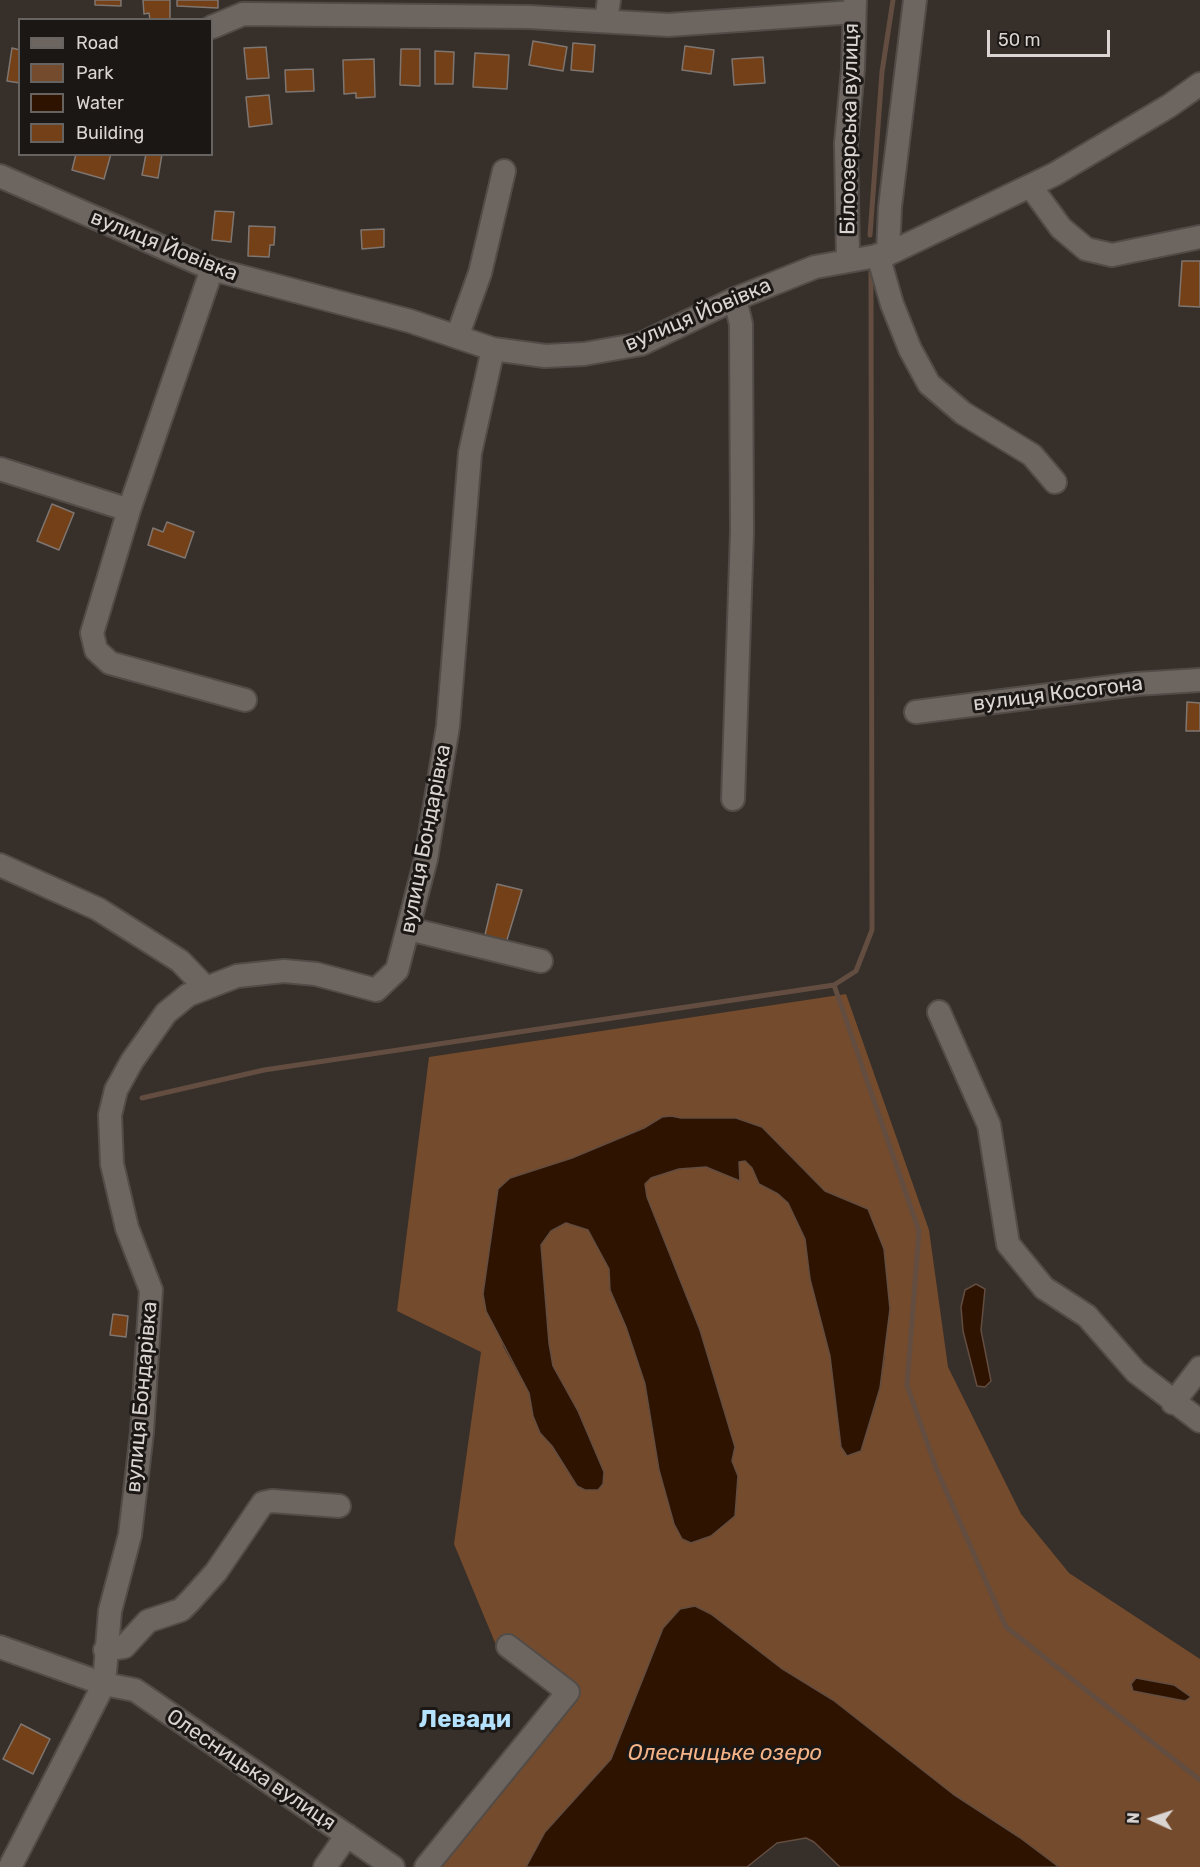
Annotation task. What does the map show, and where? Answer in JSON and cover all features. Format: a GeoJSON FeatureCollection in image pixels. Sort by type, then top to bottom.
{"type":"FeatureCollection","features":[{"type":"Feature","properties":{"kind":"street","name":"Білоозерська вулиця"},"geometry":{"type":"LineString","coordinates":[[915,0],[883,254],[892,304],[910,349],[929,384],[963,413],[1032,455],[1055,482]]}},
{"type":"Feature","properties":{"kind":"street","name":"Білоозерська вулиця"},"geometry":{"type":"LineString","coordinates":[[848,259],[846,142],[853,69],[854,6]]}},
{"type":"Feature","properties":{"kind":"street"},"geometry":{"type":"LineString","coordinates":[[213,26],[244,7],[608,11],[668,25],[854,6]]}},
{"type":"Feature","properties":{"kind":"street","name":"вулиця Йовівка"},"geometry":{"type":"LineString","coordinates":[[0,176],[212,270],[410,321],[494,349],[516,354],[545,356],[614,350],[641,344],[735,299],[815,267],[883,254],[1031,187],[1145,121],[1200,84]]}},
{"type":"Feature","properties":{"kind":"street"},"geometry":{"type":"LineString","coordinates":[[457,337],[480,273],[504,171]]}},
{"type":"Feature","properties":{"kind":"street"},"geometry":{"type":"LineString","coordinates":[[1031,187],[1061,228],[1086,249],[1112,255],[1200,237]]}},
{"type":"Feature","properties":{"kind":"street"},"geometry":{"type":"LineString","coordinates":[[212,270],[129,510],[92,633],[96,650],[110,663],[245,700]]}},
{"type":"Feature","properties":{"kind":"street"},"geometry":{"type":"LineString","coordinates":[[733,798],[742,532],[741,324],[735,299]]}},
{"type":"Feature","properties":{"kind":"street","name":"вулиця Бондарівка"},"geometry":{"type":"LineString","coordinates":[[10,1867],[104,1684],[110,1611],[130,1535],[142,1432],[151,1290],[127,1228],[112,1164],[111,1115],[116,1090],[132,1061],[166,1013],[188,995],[237,976],[284,971],[316,974],[376,990],[397,970],[426,859],[448,726],[470,453],[494,349]]}},
{"type":"Feature","properties":{"kind":"street"},"geometry":{"type":"LineString","coordinates":[[0,469],[129,510]]}},
{"type":"Feature","properties":{"kind":"street","name":"вулиця Косогона"},"geometry":{"type":"LineString","coordinates":[[916,712],[1136,684],[1200,680]]}},
{"type":"Feature","properties":{"kind":"street"},"geometry":{"type":"LineString","coordinates":[[0,865],[98,909],[180,961],[206,988]]}},
{"type":"Feature","properties":{"kind":"street"},"geometry":{"type":"LineString","coordinates":[[409,929],[541,961]]}},
{"type":"Feature","properties":{"kind":"street"},"geometry":{"type":"LineString","coordinates":[[939,1012],[989,1125],[1008,1244],[1044,1288],[1087,1316],[1136,1372],[1173,1403],[1200,1421]]}},
{"type":"Feature","properties":{"kind":"street"},"geometry":{"type":"LineString","coordinates":[[1173,1403],[1200,1368]]}},
{"type":"Feature","properties":{"kind":"street"},"geometry":{"type":"LineString","coordinates":[[105,1650],[124,1647],[148,1622],[181,1610],[216,1572],[262,1503],[272,1501],[339,1506]]}},
{"type":"Feature","properties":{"kind":"street"},"geometry":{"type":"LineString","coordinates":[[426,1867],[568,1692],[508,1646]]}},
{"type":"Feature","properties":{"kind":"street","name":"Олесницька вулиця"},"geometry":{"type":"LineString","coordinates":[[0,1647],[104,1684],[135,1690],[393,1867]]}},
{"type":"Feature","properties":{"kind":"street"},"geometry":{"type":"LineString","coordinates":[[325,1867],[347,1835]]}},
{"type":"Feature","properties":{"kind":"green space"},"geometry":{"type":"Polygon","coordinates":[[[846,994],[929,1230],[948,1367],[1021,1514],[1069,1573],[1200,1659],[1200,1867],[1059,1867],[1019,1837],[953,1794],[833,1700],[781,1668],[711,1614],[663,1628],[611,1759],[545,1832],[526,1867],[412,1867],[552,1693],[501,1657],[454,1544],[481,1352],[397,1311],[429,1057],[846,994]],[[671,1116],[572,1158],[510,1178],[498,1189],[483,1294],[504,1348],[529,1393],[533,1416],[540,1433],[552,1446],[577,1486],[604,1472],[578,1411],[553,1366],[541,1245],[551,1231],[566,1223],[588,1230],[609,1269],[610,1291],[626,1327],[645,1385],[659,1470],[674,1524],[738,1476],[732,1461],[735,1447],[700,1330],[647,1197],[645,1185],[651,1178],[679,1169],[706,1167],[740,1180],[739,1161],[745,1161],[752,1168],[759,1184],[778,1194],[788,1203],[805,1239],[810,1279],[830,1356],[841,1447],[861,1451],[880,1388],[885,1356],[868,1209],[825,1191],[762,1127],[736,1118],[671,1116]]]}},
{"type":"Feature","properties":{"kind":"water"},"geometry":{"type":"Polygon","coordinates":[[[662,1117],[736,1118],[762,1127],[825,1191],[868,1209],[884,1249],[890,1309],[880,1388],[861,1451],[847,1456],[841,1447],[830,1356],[810,1279],[805,1239],[788,1203],[778,1194],[759,1184],[752,1168],[745,1161],[739,1162],[740,1181],[706,1167],[679,1169],[651,1178],[645,1184],[647,1197],[700,1330],[735,1447],[732,1461],[738,1476],[735,1516],[711,1536],[691,1543],[682,1539],[674,1524],[659,1470],[645,1384],[626,1327],[610,1290],[609,1269],[588,1230],[566,1223],[551,1231],[541,1245],[553,1366],[578,1411],[604,1472],[603,1484],[598,1490],[585,1490],[577,1486],[552,1446],[540,1433],[533,1416],[529,1393],[486,1311],[483,1294],[498,1189],[510,1178],[572,1158],[644,1128],[662,1117]]]}},
{"type":"Feature","properties":{"kind":"water"},"geometry":{"type":"Polygon","coordinates":[[[976,1284],[985,1289],[981,1330],[991,1381],[985,1387],[977,1386],[963,1331],[961,1307],[965,1290],[976,1284]]]}},
{"type":"Feature","properties":{"kind":"water","name":"Олесницьке озеро"},"geometry":{"type":"Polygon","coordinates":[[[695,1606],[711,1614],[781,1668],[833,1700],[953,1794],[1019,1837],[1059,1867],[840,1867],[814,1842],[806,1838],[777,1843],[747,1867],[526,1867],[545,1832],[611,1759],[663,1628],[680,1609],[695,1606]]]}},
{"type":"Feature","properties":{"kind":"water"},"geometry":{"type":"Polygon","coordinates":[[[1136,1678],[1174,1685],[1191,1697],[1185,1701],[1133,1691],[1131,1684],[1136,1678]]]}},
{"type":"Feature","properties":{"kind":"building"},"geometry":{"type":"Polygon","coordinates":[[[95,0],[121,0],[121,6],[95,5],[95,0]]]}},
{"type":"Feature","properties":{"kind":"building"},"geometry":{"type":"Polygon","coordinates":[[[143,0],[170,0],[170,18],[150,18],[149,13],[144,14],[143,0]]]}},
{"type":"Feature","properties":{"kind":"building"},"geometry":{"type":"Polygon","coordinates":[[[177,0],[218,0],[218,8],[177,6],[177,0]]]}},
{"type":"Feature","properties":{"kind":"building"},"geometry":{"type":"Polygon","coordinates":[[[533,41],[567,47],[563,71],[529,65],[533,41]]]}},
{"type":"Feature","properties":{"kind":"building"},"geometry":{"type":"Polygon","coordinates":[[[573,43],[595,45],[593,72],[571,70],[573,43]]]}},
{"type":"Feature","properties":{"kind":"building"},"geometry":{"type":"Polygon","coordinates":[[[685,46],[714,50],[711,74],[682,70],[685,46]]]}},
{"type":"Feature","properties":{"kind":"building"},"geometry":{"type":"Polygon","coordinates":[[[266,47],[269,78],[247,79],[244,48],[266,47]]]}},
{"type":"Feature","properties":{"kind":"building"},"geometry":{"type":"Polygon","coordinates":[[[12,48],[18,50],[18,83],[7,81],[12,48]]]}},
{"type":"Feature","properties":{"kind":"building"},"geometry":{"type":"Polygon","coordinates":[[[401,49],[420,49],[420,86],[400,85],[401,49]]]}},
{"type":"Feature","properties":{"kind":"building"},"geometry":{"type":"Polygon","coordinates":[[[435,51],[454,52],[453,84],[435,84],[435,51]]]}},
{"type":"Feature","properties":{"kind":"building"},"geometry":{"type":"Polygon","coordinates":[[[475,53],[509,55],[507,89],[473,87],[475,53]]]}},
{"type":"Feature","properties":{"kind":"building"},"geometry":{"type":"Polygon","coordinates":[[[763,57],[765,83],[734,85],[732,59],[763,57]]]}},
{"type":"Feature","properties":{"kind":"building"},"geometry":{"type":"Polygon","coordinates":[[[374,59],[375,97],[356,98],[356,93],[344,94],[343,60],[374,59]]]}},
{"type":"Feature","properties":{"kind":"building"},"geometry":{"type":"Polygon","coordinates":[[[313,69],[314,91],[286,92],[285,70],[313,69]]]}},
{"type":"Feature","properties":{"kind":"building"},"geometry":{"type":"Polygon","coordinates":[[[269,95],[272,124],[249,127],[246,97],[269,95]]]}},
{"type":"Feature","properties":{"kind":"building"},"geometry":{"type":"Polygon","coordinates":[[[76,156],[110,156],[104,179],[72,170],[76,156]]]}},
{"type":"Feature","properties":{"kind":"building"},"geometry":{"type":"Polygon","coordinates":[[[146,156],[162,156],[158,178],[142,175],[146,156]]]}},
{"type":"Feature","properties":{"kind":"building"},"geometry":{"type":"Polygon","coordinates":[[[215,211],[234,212],[231,242],[212,240],[215,211]]]}},
{"type":"Feature","properties":{"kind":"building"},"geometry":{"type":"Polygon","coordinates":[[[249,226],[275,227],[274,245],[270,245],[269,257],[248,256],[249,226]]]}},
{"type":"Feature","properties":{"kind":"building"},"geometry":{"type":"Polygon","coordinates":[[[384,229],[384,247],[362,249],[361,230],[384,229]]]}},
{"type":"Feature","properties":{"kind":"building"},"geometry":{"type":"Polygon","coordinates":[[[1182,261],[1200,261],[1200,307],[1179,306],[1182,261]]]}},
{"type":"Feature","properties":{"kind":"building"},"geometry":{"type":"Polygon","coordinates":[[[52,504],[74,513],[59,550],[37,541],[52,504]]]}},
{"type":"Feature","properties":{"kind":"building"},"geometry":{"type":"Polygon","coordinates":[[[167,522],[194,532],[185,558],[148,545],[153,528],[163,532],[167,522]]]}},
{"type":"Feature","properties":{"kind":"building"},"geometry":{"type":"Polygon","coordinates":[[[1187,702],[1200,703],[1200,731],[1186,731],[1187,702]]]}},
{"type":"Feature","properties":{"kind":"building"},"geometry":{"type":"Polygon","coordinates":[[[497,884],[522,890],[506,943],[484,939],[497,884]]]}},
{"type":"Feature","properties":{"kind":"building"},"geometry":{"type":"Polygon","coordinates":[[[113,1314],[128,1316],[126,1337],[110,1335],[113,1314]]]}},
{"type":"Feature","properties":{"kind":"building"},"geometry":{"type":"Polygon","coordinates":[[[21,1724],[50,1739],[33,1774],[3,1759],[21,1724]]]}},
{"type":"Feature","properties":{"kind":"waterway"},"geometry":{"type":"LineString","coordinates":[[870,235],[882,72],[893,0]]}},
{"type":"Feature","properties":{"kind":"waterway"},"geometry":{"type":"LineString","coordinates":[[142,1098],[264,1070],[834,985],[856,971],[872,930],[871,272]]}},
{"type":"Feature","properties":{"kind":"waterway"},"geometry":{"type":"LineString","coordinates":[[834,985],[919,1231],[907,1385],[936,1468],[1006,1627],[1200,1780]]}},
{"type":"Feature","properties":{"kind":"district","name":"Левади"},"geometry":{"type":"Point","coordinates":[465,1720]}}]}
